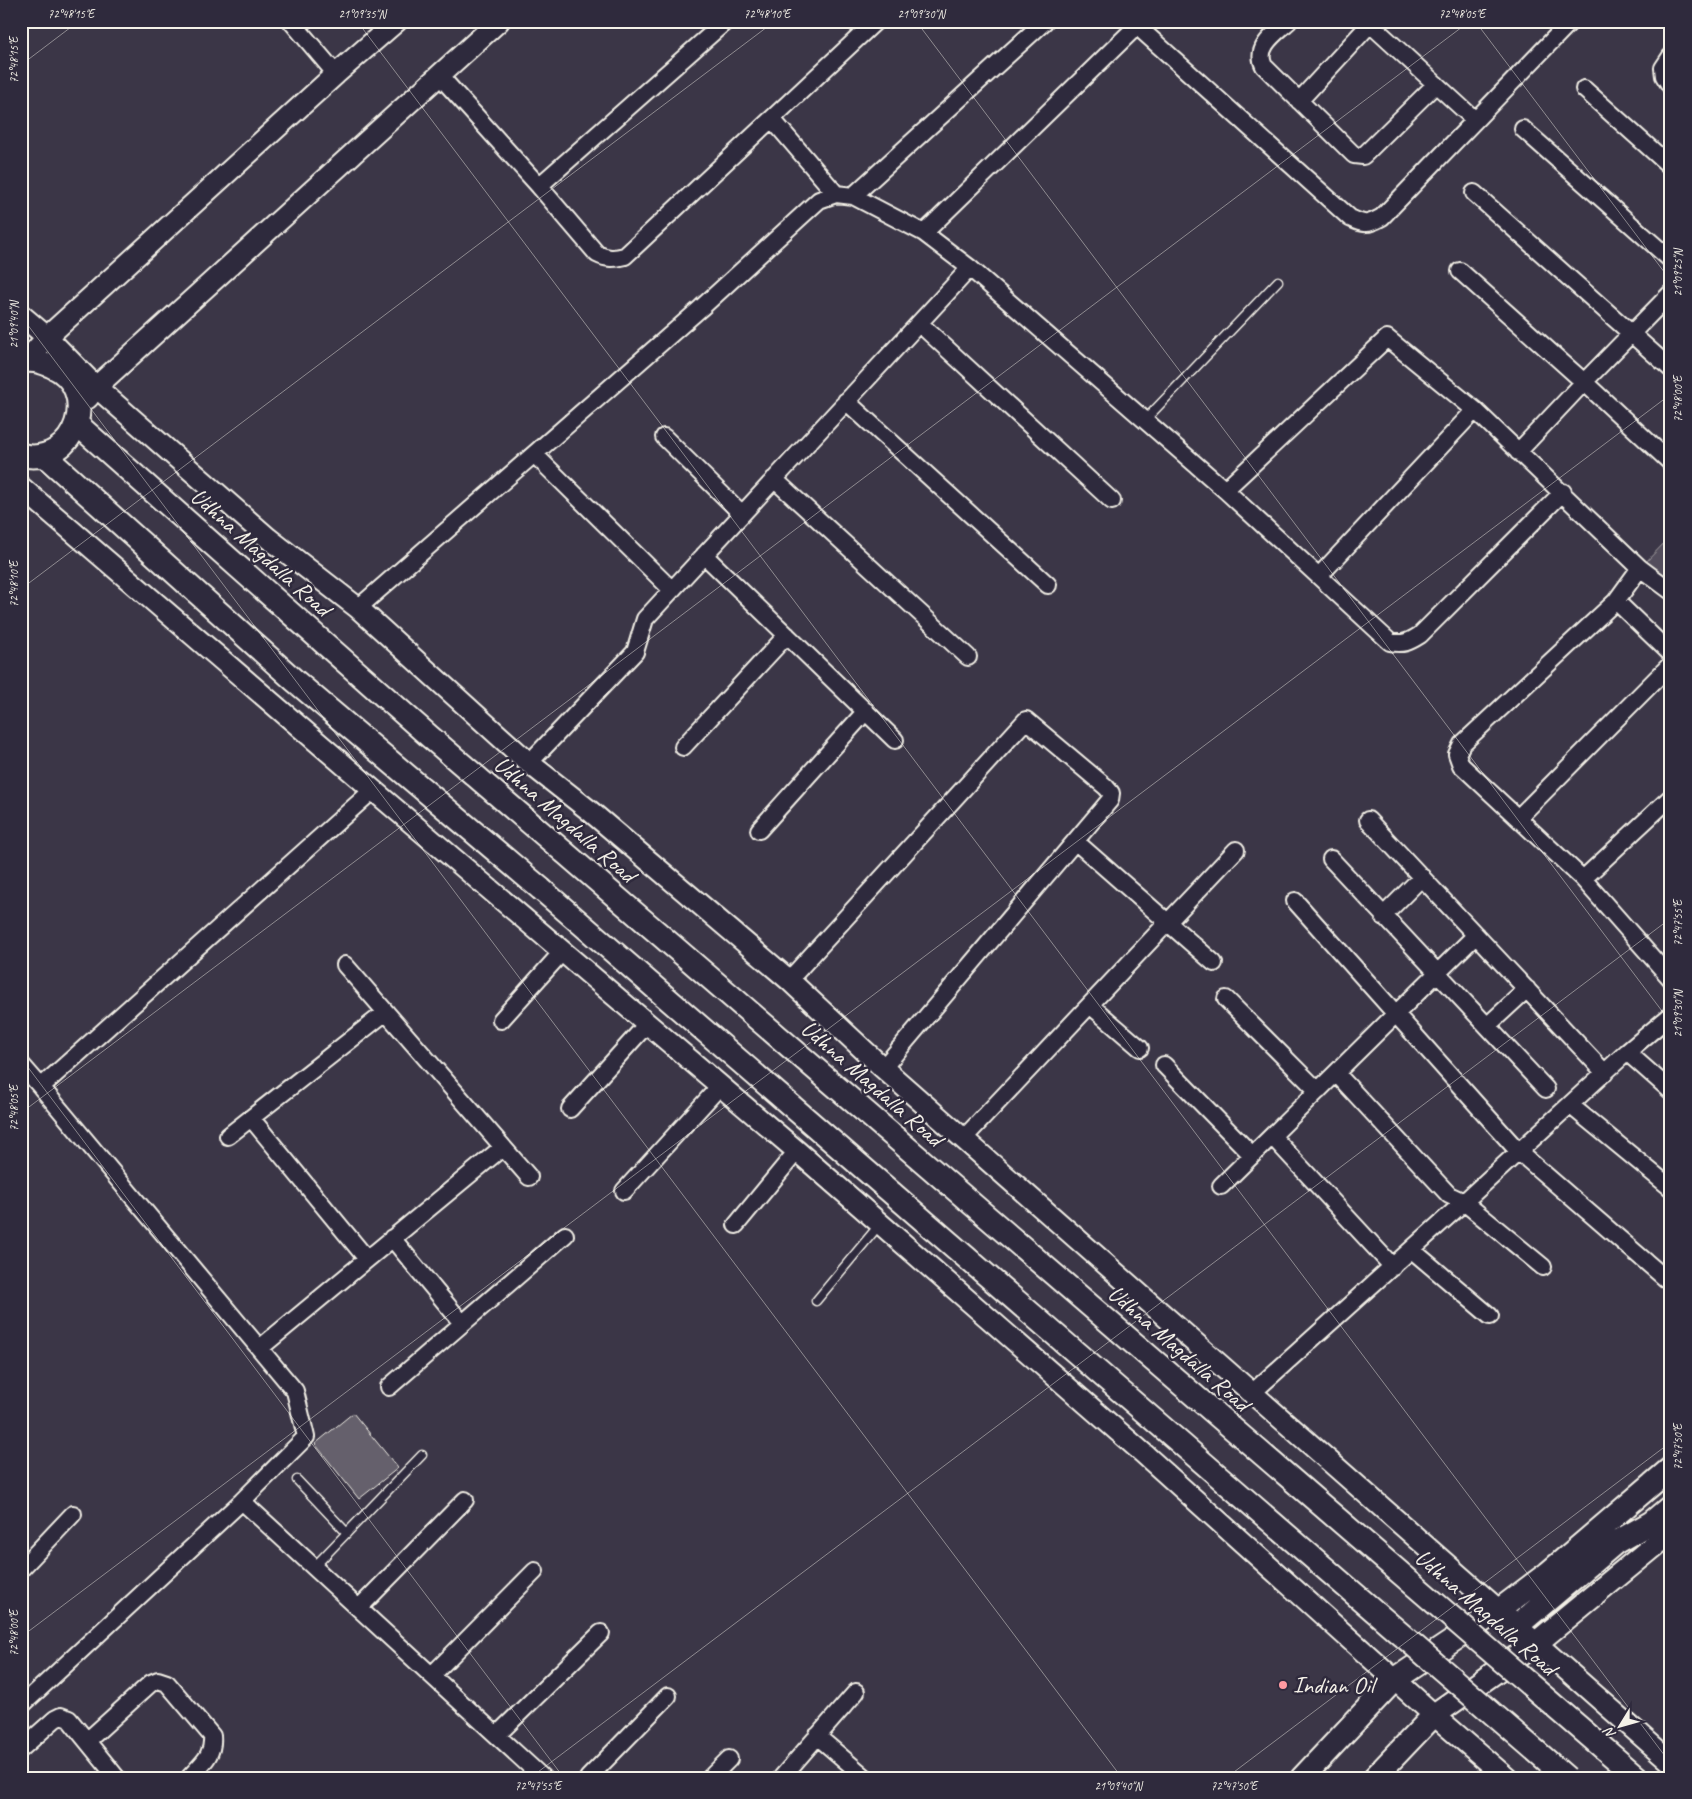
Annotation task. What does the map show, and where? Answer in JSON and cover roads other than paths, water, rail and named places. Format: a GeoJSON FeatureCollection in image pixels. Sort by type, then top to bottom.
{"type":"FeatureCollection","features":[{"type":"Feature","properties":{"kind":"main road"},"geometry":{"type":"LineString","coordinates":[[24,361],[42,362],[56,368],[68,378],[76,393],[78,416],[70,438],[58,449],[29,457]]}},
{"type":"Feature","properties":{"kind":"main road","name":"Udhna Magdalla Road"},"geometry":{"type":"LineString","coordinates":[[78,416],[428,736],[1638,1778]]}},
{"type":"Feature","properties":{"kind":"main road"},"geometry":{"type":"LineString","coordinates":[[29,457],[541,889],[1567,1778]]}},
{"type":"Feature","properties":{"kind":"main road"},"geometry":{"type":"LineString","coordinates":[[1302,1778],[1394,1680],[1499,1610],[1548,1573],[1671,1468]]}},
{"type":"Feature","properties":{"kind":"main road"},"geometry":{"type":"LineString","coordinates":[[1615,1542],[1638,1508],[1671,1481]]}},
{"type":"Feature","properties":{"kind":"main road"},"geometry":{"type":"LineString","coordinates":[[1517,1626],[1615,1542],[1652,1522],[1671,1506]]}},
{"type":"Feature","properties":{"kind":"main road"},"geometry":{"type":"LineString","coordinates":[[1374,1778],[1434,1715],[1535,1644],[1671,1532]]}},
{"type":"Feature","properties":{"kind":"street"},"geometry":{"type":"LineString","coordinates":[[291,21],[336,74]]}},
{"type":"Feature","properties":{"kind":"street"},"geometry":{"type":"LineString","coordinates":[[24,361],[47,337],[336,74],[397,21]]}},
{"type":"Feature","properties":{"kind":"street"},"geometry":{"type":"LineString","coordinates":[[78,416],[96,387],[499,21]]}},
{"type":"Feature","properties":{"kind":"street"},"geometry":{"type":"LineString","coordinates":[[539,186],[726,21]]}},
{"type":"Feature","properties":{"kind":"street"},"geometry":{"type":"LineString","coordinates":[[439,75],[539,186],[597,254],[605,258],[615,259],[625,256],[876,21]]}},
{"type":"Feature","properties":{"kind":"street"},"geometry":{"type":"LineString","coordinates":[[853,196],[1045,21]]}},
{"type":"Feature","properties":{"kind":"street"},"geometry":{"type":"LineString","coordinates":[[1289,21],[1265,44],[1261,51],[1260,59],[1264,66],[1299,101],[1350,151],[1359,157],[1363,156],[1436,84]]}},
{"type":"Feature","properties":{"kind":"street"},"geometry":{"type":"LineString","coordinates":[[924,233],[1140,24],[1350,218],[1360,223],[1370,224],[1382,217],[1570,21]]}},
{"type":"Feature","properties":{"kind":"street"},"geometry":{"type":"LineString","coordinates":[[1299,101],[1368,22],[1475,120]]}},
{"type":"Feature","properties":{"kind":"street"},"geometry":{"type":"LineString","coordinates":[[1671,56],[1663,68],[1664,76],[1671,87]]}},
{"type":"Feature","properties":{"kind":"street"},"geometry":{"type":"LineString","coordinates":[[1584,89],[1671,167]]}},
{"type":"Feature","properties":{"kind":"street"},"geometry":{"type":"LineString","coordinates":[[772,119],[836,194]]}},
{"type":"Feature","properties":{"kind":"street"},"geometry":{"type":"LineString","coordinates":[[1523,129],[1671,260]]}},
{"type":"Feature","properties":{"kind":"street"},"geometry":{"type":"LineString","coordinates":[[1474,193],[1671,369]]}},
{"type":"Feature","properties":{"kind":"street"},"geometry":{"type":"LineString","coordinates":[[358,608],[701,308],[819,200],[836,194],[853,196],[924,233],[970,268],[1225,490],[1390,642],[1400,644],[1409,642],[1420,635],[1562,492]]}},
{"type":"Feature","properties":{"kind":"street"},"geometry":{"type":"LineString","coordinates":[[528,763],[635,652],[645,618],[970,268]]}},
{"type":"Feature","properties":{"kind":"street"},"geometry":{"type":"LineString","coordinates":[[1460,270],[1671,463]]}},
{"type":"Feature","properties":{"kind":"street"},"geometry":{"type":"LineString","coordinates":[[1518,452],[1671,293]]}},
{"type":"Feature","properties":{"kind":"street"},"geometry":{"type":"LineString","coordinates":[[21,315],[47,337],[96,387],[268,538],[358,608],[528,763],[590,811],[789,980],[883,1068],[1671,1762]]}},
{"type":"Feature","properties":{"kind":"street"},"geometry":{"type":"LineString","coordinates":[[919,322],[1112,501]]}},
{"type":"Feature","properties":{"kind":"street"},"geometry":{"type":"LineString","coordinates":[[1225,490],[1387,338],[1475,410],[1640,568],[1671,591]]}},
{"type":"Feature","properties":{"kind":"street"},"geometry":{"type":"LineString","coordinates":[[846,401],[1048,585]]}},
{"type":"Feature","properties":{"kind":"street"},"geometry":{"type":"LineString","coordinates":[[1319,576],[1475,410]]}},
{"type":"Feature","properties":{"kind":"street"},"geometry":{"type":"LineString","coordinates":[[664,438],[742,514]]}},
{"type":"Feature","properties":{"kind":"street"},"geometry":{"type":"LineString","coordinates":[[534,454],[672,590]]}},
{"type":"Feature","properties":{"kind":"street"},"geometry":{"type":"LineString","coordinates":[[774,479],[968,657]]}},
{"type":"Feature","properties":{"kind":"street"},"geometry":{"type":"LineString","coordinates":[[21,487],[880,1224],[1143,1453],[1394,1680],[1507,1778]]}},
{"type":"Feature","properties":{"kind":"street"},"geometry":{"type":"LineString","coordinates":[[704,555],[896,740]]}},
{"type":"Feature","properties":{"kind":"street"},"geometry":{"type":"LineString","coordinates":[[1640,568],[1616,601],[1457,754],[1461,765],[1583,879],[1671,979]]}},
{"type":"Feature","properties":{"kind":"street"},"geometry":{"type":"LineString","coordinates":[[1616,601],[1671,654]]}},
{"type":"Feature","properties":{"kind":"street"},"geometry":{"type":"LineString","coordinates":[[683,747],[787,635]]}},
{"type":"Feature","properties":{"kind":"street"},"geometry":{"type":"LineString","coordinates":[[1518,818],[1671,664]]}},
{"type":"Feature","properties":{"kind":"street"},"geometry":{"type":"LineString","coordinates":[[759,830],[866,711]]}},
{"type":"Feature","properties":{"kind":"street"},"geometry":{"type":"LineString","coordinates":[[789,980],[1026,720],[1106,787],[1111,793],[1110,800],[883,1068]]}},
{"type":"Feature","properties":{"kind":"street"},"geometry":{"type":"LineString","coordinates":[[41,1087],[373,790]]}},
{"type":"Feature","properties":{"kind":"street"},"geometry":{"type":"LineString","coordinates":[[1583,879],[1671,797]]}},
{"type":"Feature","properties":{"kind":"street"},"geometry":{"type":"LineString","coordinates":[[1368,820],[1605,1073]]}},
{"type":"Feature","properties":{"kind":"street"},"geometry":{"type":"LineString","coordinates":[[1075,841],[1214,963]]}},
{"type":"Feature","properties":{"kind":"street"},"geometry":{"type":"LineString","coordinates":[[964,1138],[1236,850]]}},
{"type":"Feature","properties":{"kind":"street"},"geometry":{"type":"LineString","coordinates":[[1331,859],[1546,1089]]}},
{"type":"Feature","properties":{"kind":"street"},"geometry":{"type":"LineString","coordinates":[[1383,916],[1422,877]]}},
{"type":"Feature","properties":{"kind":"street"},"geometry":{"type":"LineString","coordinates":[[1295,901],[1519,1152],[1666,1279]]}},
{"type":"Feature","properties":{"kind":"street"},"geometry":{"type":"LineString","coordinates":[[1221,1186],[1476,935]]}},
{"type":"Feature","properties":{"kind":"street"},"geometry":{"type":"LineString","coordinates":[[501,1020],[563,951]]}},
{"type":"Feature","properties":{"kind":"street"},"geometry":{"type":"LineString","coordinates":[[345,965],[529,1177]]}},
{"type":"Feature","properties":{"kind":"street"},"geometry":{"type":"LineString","coordinates":[[1487,1026],[1527,989]]}},
{"type":"Feature","properties":{"kind":"street"},"geometry":{"type":"LineString","coordinates":[[1226,999],[1318,1091]]}},
{"type":"Feature","properties":{"kind":"street"},"geometry":{"type":"LineString","coordinates":[[1090,1005],[1140,1048]]}},
{"type":"Feature","properties":{"kind":"street"},"geometry":{"type":"LineString","coordinates":[[228,1136],[386,1012]]}},
{"type":"Feature","properties":{"kind":"street"},"geometry":{"type":"LineString","coordinates":[[1252,1392],[1412,1250],[1627,1052],[1671,1015]]}},
{"type":"Feature","properties":{"kind":"street"},"geometry":{"type":"LineString","coordinates":[[570,1109],[648,1023]]}},
{"type":"Feature","properties":{"kind":"street"},"geometry":{"type":"LineString","coordinates":[[1627,1052],[1671,1091]]}},
{"type":"Feature","properties":{"kind":"street"},"geometry":{"type":"LineString","coordinates":[[21,1064],[295,1391],[306,1437],[242,1501],[21,1706]]}},
{"type":"Feature","properties":{"kind":"street"},"geometry":{"type":"LineString","coordinates":[[1164,1065],[1252,1155]]}},
{"type":"Feature","properties":{"kind":"street"},"geometry":{"type":"LineString","coordinates":[[1336,1073],[1449,1195],[1464,1202],[1543,1267]]}},
{"type":"Feature","properties":{"kind":"street"},"geometry":{"type":"LineString","coordinates":[[624,1191],[720,1086]]}},
{"type":"Feature","properties":{"kind":"street"},"geometry":{"type":"LineString","coordinates":[[1570,1105],[1671,1188]]}},
{"type":"Feature","properties":{"kind":"street"},"geometry":{"type":"LineString","coordinates":[[252,1118],[367,1259]]}},
{"type":"Feature","properties":{"kind":"street"},"geometry":{"type":"LineString","coordinates":[[1272,1136],[1393,1266]]}},
{"type":"Feature","properties":{"kind":"street"},"geometry":{"type":"LineString","coordinates":[[260,1348],[503,1147]]}},
{"type":"Feature","properties":{"kind":"street"},"geometry":{"type":"LineString","coordinates":[[736,1225],[796,1152]]}},
{"type":"Feature","properties":{"kind":"street"},"geometry":{"type":"LineString","coordinates":[[389,1387],[564,1235]]}},
{"type":"Feature","properties":{"kind":"street"},"geometry":{"type":"LineString","coordinates":[[392,1238],[462,1323]]}},
{"type":"Feature","properties":{"kind":"street"},"geometry":{"type":"LineString","coordinates":[[1412,1250],[1490,1316]]}},
{"type":"Feature","properties":{"kind":"street"},"geometry":{"type":"LineString","coordinates":[[359,1608],[465,1500]]}},
{"type":"Feature","properties":{"kind":"street"},"geometry":{"type":"LineString","coordinates":[[242,1501],[543,1778]]}},
{"type":"Feature","properties":{"kind":"street"},"geometry":{"type":"LineString","coordinates":[[21,1568],[73,1514]]}},
{"type":"Feature","properties":{"kind":"street"},"geometry":{"type":"LineString","coordinates":[[432,1676],[535,1571]]}},
{"type":"Feature","properties":{"kind":"street"},"geometry":{"type":"LineString","coordinates":[[497,1735],[602,1634]]}},
{"type":"Feature","properties":{"kind":"street"},"geometry":{"type":"LineString","coordinates":[[87,1741],[151,1683],[158,1680],[167,1683],[212,1736],[213,1746],[210,1754],[188,1778]]}},
{"type":"Feature","properties":{"kind":"street"},"geometry":{"type":"LineString","coordinates":[[782,1776],[856,1692]]}},
{"type":"Feature","properties":{"kind":"street"},"geometry":{"type":"LineString","coordinates":[[588,1778],[668,1696]]}},
{"type":"Feature","properties":{"kind":"street"},"geometry":{"type":"LineString","coordinates":[[21,1749],[55,1718],[61,1716],[69,1719],[116,1777]]}},
{"type":"Feature","properties":{"kind":"street"},"geometry":{"type":"LineString","coordinates":[[817,1736],[866,1778]]}},
{"type":"Feature","properties":{"kind":"street"},"geometry":{"type":"LineString","coordinates":[[710,1778],[729,1759]]}},
{"type":"Feature","properties":{"kind":"lane"},"geometry":{"type":"LineString","coordinates":[[1145,420],[1278,281]]}},
{"type":"Feature","properties":{"kind":"lane"},"geometry":{"type":"LineString","coordinates":[[816,1301],[880,1224]]}},
{"type":"Feature","properties":{"kind":"lane"},"geometry":{"type":"LineString","coordinates":[[314,1567],[422,1455]]}},
{"type":"Feature","properties":{"kind":"lane"},"geometry":{"type":"LineString","coordinates":[[297,1480],[347,1533]]}},
{"type":"Feature","properties":{"kind":"place","name":"Indian Oil"},"geometry":{"type":"Point","coordinates":[1283,1685]}}]}
